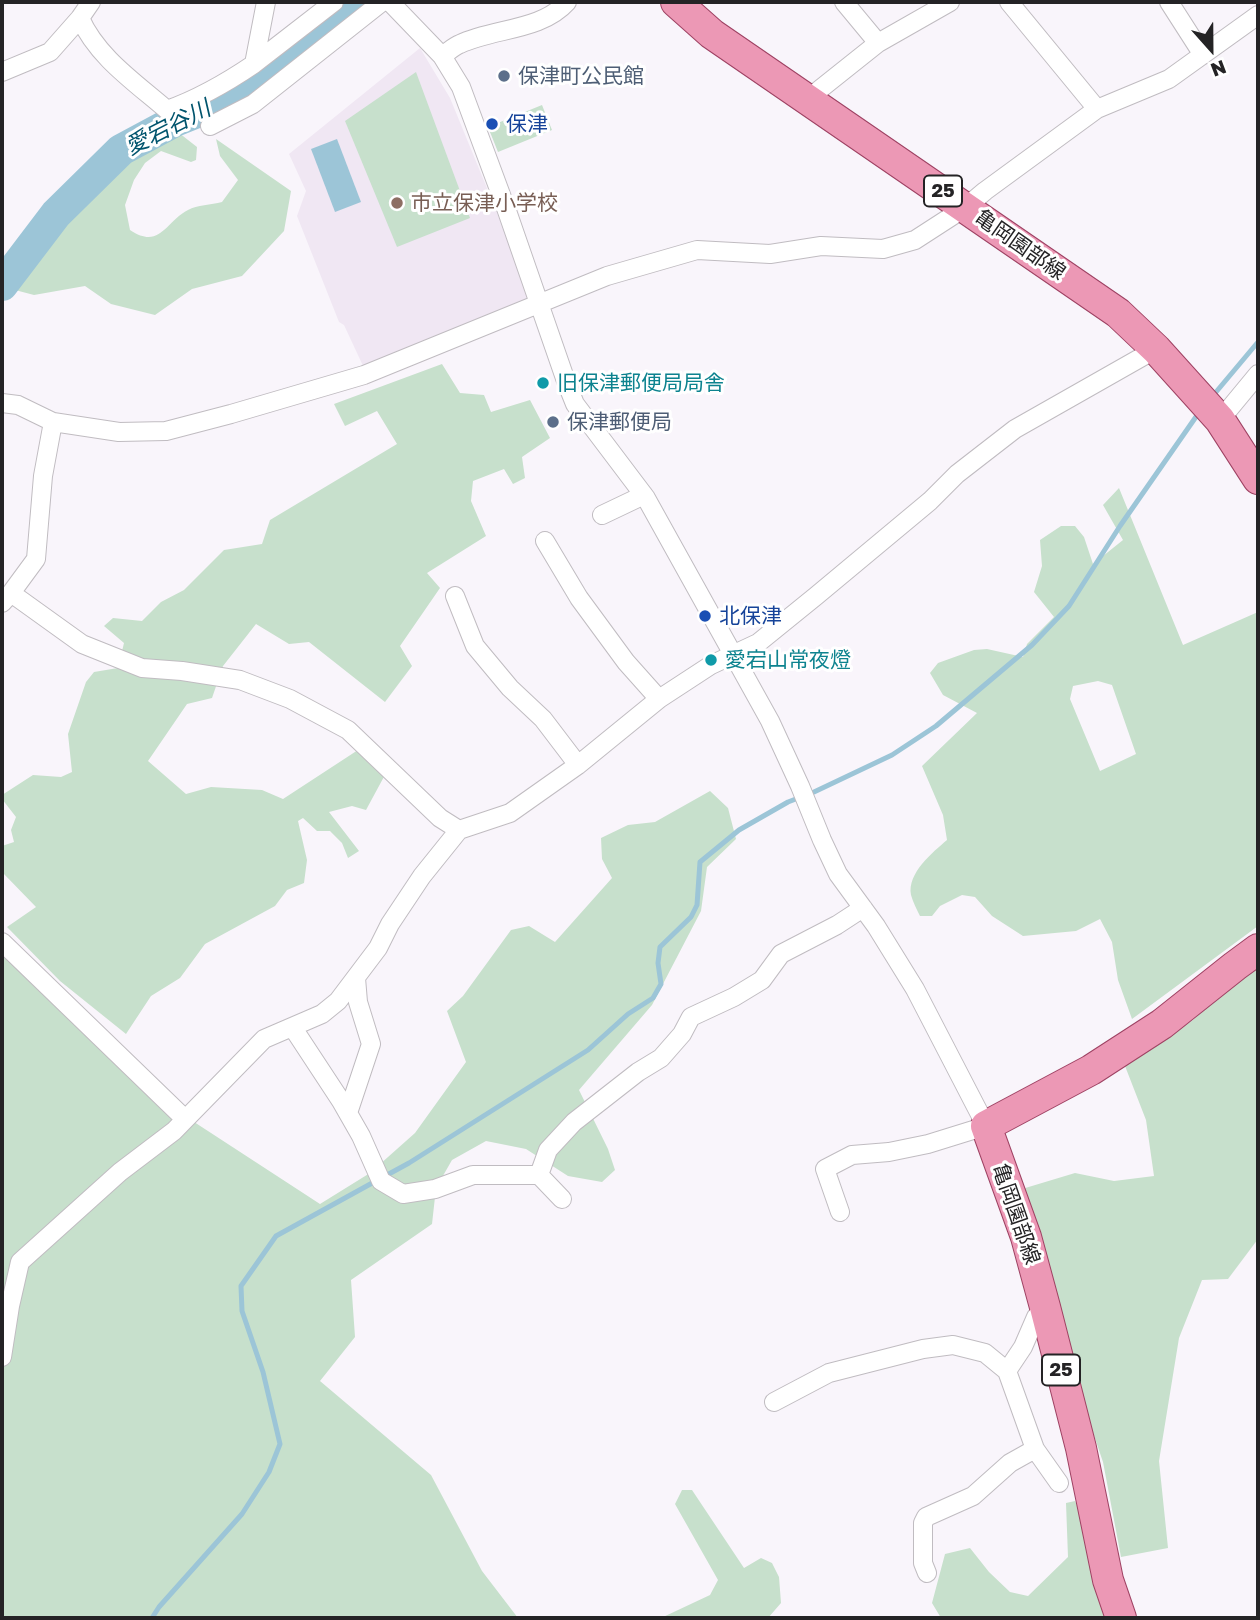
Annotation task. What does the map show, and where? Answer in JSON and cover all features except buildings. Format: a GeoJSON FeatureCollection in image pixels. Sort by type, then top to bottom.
{"type":"FeatureCollection","features":[{"type":"Feature","properties":{"kind":"main road","name":"亀岡園部線"},"geometry":{"type":"LineString","coordinates":[[676,2],[712,34],[1118,313],[1157,349],[1210,409],[1258,479]]}},
{"type":"Feature","properties":{"kind":"main road"},"geometry":{"type":"LineString","coordinates":[[986,1126],[1091,1070],[1162,1024],[1258,949]]}},
{"type":"Feature","properties":{"kind":"main road","name":"亀岡園部線"},"geometry":{"type":"LineString","coordinates":[[986,1126],[1026,1237],[1081,1448],[1108,1580],[1121,1618]]}},
{"type":"Feature","properties":{"kind":"street"},"geometry":{"type":"LineString","coordinates":[[2,72],[50,52],[91,2]]}},
{"type":"Feature","properties":{"kind":"street"},"geometry":{"type":"LineString","coordinates":[[254,64],[266,2]]}},
{"type":"Feature","properties":{"kind":"street"},"geometry":{"type":"LineString","coordinates":[[80,18],[104,54],[167,110],[226,83],[334,2]]}},
{"type":"Feature","properties":{"kind":"street"},"geometry":{"type":"LineString","coordinates":[[210,125],[253,104],[382,2]]}},
{"type":"Feature","properties":{"kind":"street"},"geometry":{"type":"LineString","coordinates":[[390,2],[442,56],[461,88],[508,211],[575,404],[644,495],[771,720],[838,874],[915,989],[986,1126],[915,1147],[852,1155],[825,1169],[840,1212]]}},
{"type":"Feature","properties":{"kind":"street"},"geometry":{"type":"LineString","coordinates":[[442,56],[458,44],[533,23],[559,11],[567,2]]}},
{"type":"Feature","properties":{"kind":"street"},"geometry":{"type":"LineString","coordinates":[[844,2],[878,43]]}},
{"type":"Feature","properties":{"kind":"street"},"geometry":{"type":"LineString","coordinates":[[810,101],[878,43],[950,2]]}},
{"type":"Feature","properties":{"kind":"street"},"geometry":{"type":"LineString","coordinates":[[1009,2],[1097,109]]}},
{"type":"Feature","properties":{"kind":"street"},"geometry":{"type":"LineString","coordinates":[[1169,2],[1203,55]]}},
{"type":"Feature","properties":{"kind":"street"},"geometry":{"type":"LineString","coordinates":[[2,402],[18,405],[53,422],[119,432],[166,431],[364,374],[607,276],[696,250],[770,254],[821,246],[883,249],[915,240],[966,207],[1097,109],[1169,79],[1258,15]]}},
{"type":"Feature","properties":{"kind":"street"},"geometry":{"type":"LineString","coordinates":[[2,1357],[20,1262],[120,1172],[174,1131],[264,1039],[322,1014],[338,1001],[378,947],[422,876],[459,830],[510,813],[578,765],[659,699],[711,665],[758,643],[930,501],[957,474],[1015,429],[1157,349]]}},
{"type":"Feature","properties":{"kind":"street"},"geometry":{"type":"LineString","coordinates":[[1210,409],[1258,374]]}},
{"type":"Feature","properties":{"kind":"street"},"geometry":{"type":"LineString","coordinates":[[53,422],[43,476],[36,559],[7,598],[82,644],[142,668],[240,680],[290,699],[348,730],[440,818],[459,830]]}},
{"type":"Feature","properties":{"kind":"street"},"geometry":{"type":"LineString","coordinates":[[602,515],[644,495]]}},
{"type":"Feature","properties":{"kind":"street"},"geometry":{"type":"LineString","coordinates":[[545,541],[579,598],[626,662],[659,699]]}},
{"type":"Feature","properties":{"kind":"street"},"geometry":{"type":"LineString","coordinates":[[454,596],[475,646],[510,688],[543,719],[578,765]]}},
{"type":"Feature","properties":{"kind":"street"},"geometry":{"type":"LineString","coordinates":[[539,1175],[548,1150],[574,1122],[638,1072],[661,1058],[682,1034],[691,1017],[734,997],[762,980],[781,954],[837,925],[863,908]]}},
{"type":"Feature","properties":{"kind":"street"},"geometry":{"type":"LineString","coordinates":[[2,942],[185,1119]]}},
{"type":"Feature","properties":{"kind":"street"},"geometry":{"type":"LineString","coordinates":[[348,1113],[371,1044],[358,1002],[356,978]]}},
{"type":"Feature","properties":{"kind":"street"},"geometry":{"type":"LineString","coordinates":[[293,1028],[348,1113],[381,1181],[404,1194],[435,1189],[473,1175],[539,1175],[562,1199]]}},
{"type":"Feature","properties":{"kind":"street"},"geometry":{"type":"LineString","coordinates":[[1007,1371],[1023,1347],[1036,1317],[1045,1307]]}},
{"type":"Feature","properties":{"kind":"street"},"geometry":{"type":"LineString","coordinates":[[774,1402],[829,1373],[923,1349],[953,1345],[985,1353],[1007,1371],[1035,1449],[1059,1483]]}},
{"type":"Feature","properties":{"kind":"street"},"geometry":{"type":"LineString","coordinates":[[927,1573],[923,1563],[923,1523],[926,1517],[973,1496],[1010,1463],[1035,1449]]}},
{"type":"Feature","properties":{"kind":"shaded area","name":"市立保津小学校"},"geometry":{"type":"Polygon","coordinates":[[[420,48],[450,98],[498,215],[526,292],[528,305],[364,368],[344,325],[339,322],[297,216],[306,191],[289,154],[420,48]]]}},
{"type":"Feature","properties":{"kind":"green space"},"geometry":{"type":"Polygon","coordinates":[[[416,72],[470,218],[397,247],[345,121],[416,72]]]}},
{"type":"Feature","properties":{"kind":"green space"},"geometry":{"type":"Polygon","coordinates":[[[542,105],[552,130],[498,152],[488,127],[542,105]]]}},
{"type":"Feature","properties":{"kind":"green space"},"geometry":{"type":"Polygon","coordinates":[[[174,129],[197,147],[196,160],[191,162],[161,151],[145,163],[134,180],[125,205],[130,230],[148,237],[155,236],[188,210],[222,202],[238,180],[220,156],[216,139],[291,191],[284,231],[242,276],[192,289],[155,315],[111,304],[85,286],[34,295],[15,290],[94,184],[146,145],[174,129]]]}},
{"type":"Feature","properties":{"kind":"green space"},"geometry":{"type":"Polygon","coordinates":[[[442,364],[460,393],[484,395],[491,412],[530,400],[550,438],[522,457],[525,478],[513,484],[504,469],[473,481],[471,501],[486,536],[427,573],[440,588],[400,646],[412,666],[385,702],[309,642],[289,644],[256,624],[223,666],[212,698],[187,704],[148,761],[186,794],[211,787],[262,790],[283,799],[358,750],[386,773],[366,810],[352,806],[329,812],[359,851],[348,858],[342,843],[330,831],[317,831],[303,818],[298,821],[307,860],[304,883],[287,890],[275,906],[205,944],[180,978],[151,996],[126,1034],[60,981],[7,927],[36,907],[2,872],[2,846],[14,842],[11,830],[16,817],[2,799],[2,795],[33,775],[61,777],[72,772],[68,734],[86,682],[94,672],[118,668],[124,643],[104,626],[113,618],[142,621],[161,602],[184,590],[224,550],[262,544],[270,520],[397,444],[377,411],[345,426],[334,404],[442,364]]]}},
{"type":"Feature","properties":{"kind":"green space"},"geometry":{"type":"Polygon","coordinates":[[[1119,488],[1183,645],[1258,612],[1258,926],[1132,1019],[1118,980],[1112,942],[1100,919],[1076,931],[1023,936],[992,916],[975,897],[962,895],[940,906],[932,916],[920,916],[911,895],[917,871],[947,840],[943,815],[922,766],[977,713],[943,695],[930,673],[938,663],[974,650],[987,649],[1023,657],[1027,644],[1054,617],[1034,592],[1042,566],[1040,540],[1061,526],[1075,526],[1084,537],[1093,564],[1123,540],[1103,505],[1119,488]],[[1098,681],[1073,686],[1070,699],[1100,771],[1136,754],[1112,685],[1098,681]]]}},
{"type":"Feature","properties":{"kind":"green space"},"geometry":{"type":"Polygon","coordinates":[[[710,791],[728,808],[736,839],[707,867],[701,911],[652,1005],[579,1090],[608,1149],[615,1170],[602,1182],[568,1176],[526,1149],[486,1141],[452,1160],[436,1188],[432,1224],[351,1280],[355,1337],[320,1381],[431,1475],[482,1571],[518,1618],[2,1618],[2,949],[145,1090],[320,1204],[370,1173],[415,1133],[466,1062],[447,1011],[463,996],[511,930],[529,926],[555,942],[612,878],[602,859],[601,838],[628,825],[655,822],[710,791]]]}},
{"type":"Feature","properties":{"kind":"green space"},"geometry":{"type":"Polygon","coordinates":[[[1258,962],[1258,1239],[1228,1279],[1202,1280],[1179,1338],[1159,1461],[1168,1548],[1121,1557],[1103,1462],[1067,1356],[1022,1189],[1075,1173],[1114,1181],[1154,1176],[1146,1120],[1125,1066],[1193,1020],[1258,962]]]}},
{"type":"Feature","properties":{"kind":"green space"},"geometry":{"type":"Polygon","coordinates":[[[682,1490],[692,1490],[744,1568],[761,1558],[772,1563],[779,1577],[781,1603],[768,1618],[661,1618],[710,1595],[718,1580],[675,1504],[682,1490]]]}},
{"type":"Feature","properties":{"kind":"green space"},"geometry":{"type":"Polygon","coordinates":[[[1075,1501],[1083,1518],[1108,1618],[941,1618],[932,1603],[945,1554],[970,1548],[1010,1592],[1028,1596],[1068,1557],[1066,1503],[1075,1501]]]}},
{"type":"Feature","properties":{"kind":"water"},"geometry":{"type":"Polygon","coordinates":[[[337,139],[361,202],[335,212],[311,149],[337,139]]]}},
{"type":"Feature","properties":{"kind":"waterway","name":"愛宕谷川"},"geometry":{"type":"LineString","coordinates":[[2,285],[56,214],[121,150],[175,121],[246,89],[361,2]]}},
{"type":"Feature","properties":{"kind":"waterway"},"geometry":{"type":"LineString","coordinates":[[1211,398],[1258,342]]}},
{"type":"Feature","properties":{"kind":"waterway"},"geometry":{"type":"LineString","coordinates":[[387,1175],[588,1050],[628,1014],[653,998],[661,984],[658,963],[660,947],[691,917],[697,905],[700,862],[739,830],[788,802],[892,755],[936,726],[1032,645],[1069,606],[1120,526],[1200,411]]}},
{"type":"Feature","properties":{"kind":"waterway"},"geometry":{"type":"LineString","coordinates":[[152,1618],[242,1514],[269,1472],[280,1444],[263,1372],[242,1311],[241,1286],[276,1236],[374,1182]]}},
{"type":"Feature","properties":{"kind":"place","name":"保津町公民館"},"geometry":{"type":"Point","coordinates":[504,76]}},
{"type":"Feature","properties":{"kind":"place","name":"保津"},"geometry":{"type":"Point","coordinates":[492,124]}},
{"type":"Feature","properties":{"kind":"place","name":"市立保津小学校"},"geometry":{"type":"Point","coordinates":[397,203]}},
{"type":"Feature","properties":{"kind":"place","name":"旧保津郵便局局舎"},"geometry":{"type":"Point","coordinates":[543,383]}},
{"type":"Feature","properties":{"kind":"place","name":"保津郵便局"},"geometry":{"type":"Point","coordinates":[553,422]}},
{"type":"Feature","properties":{"kind":"place","name":"北保津"},"geometry":{"type":"Point","coordinates":[705,616]}},
{"type":"Feature","properties":{"kind":"place","name":"愛宕山常夜燈"},"geometry":{"type":"Point","coordinates":[711,660]}}]}
